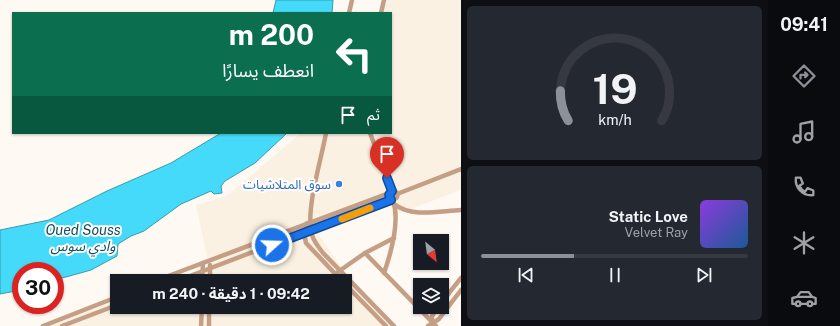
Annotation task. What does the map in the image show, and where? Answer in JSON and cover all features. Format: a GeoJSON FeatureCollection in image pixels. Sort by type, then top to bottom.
{"type":"FeatureCollection","features":[{"type":"Feature","properties":{"kind":"street"},"geometry":{"type":"LineString","coordinates":[[349,12],[352,0]]}},
{"type":"Feature","properties":{"kind":"street"},"geometry":{"type":"LineString","coordinates":[[380,12],[384,0]]}},
{"type":"Feature","properties":{"kind":"street"},"geometry":{"type":"LineString","coordinates":[[306,244],[304,233],[309,224],[326,134]]}},
{"type":"Feature","properties":{"kind":"street"},"geometry":{"type":"LineString","coordinates":[[370,134],[391,192],[389,197],[402,211],[461,210]]}},
{"type":"Feature","properties":{"kind":"street"},"geometry":{"type":"LineString","coordinates":[[173,274],[391,192],[397,194],[461,169]]}},
{"type":"Feature","properties":{"kind":"street"},"geometry":{"type":"LineString","coordinates":[[194,274],[393,201],[397,198],[397,194]]}},
{"type":"Feature","properties":{"kind":"street"},"geometry":{"type":"LineString","coordinates":[[384,274],[394,238],[393,201]]}},
{"type":"Feature","properties":{"kind":"street"},"geometry":{"type":"LineString","coordinates":[[309,224],[313,239],[337,272]]}},
{"type":"Feature","properties":{"kind":"street"},"geometry":{"type":"LineString","coordinates":[[294,237],[306,244],[394,326]]}},
{"type":"Feature","properties":{"kind":"street"},"geometry":{"type":"LineString","coordinates":[[337,272],[365,253],[394,238]]}},
{"type":"Feature","properties":{"kind":"street"},"geometry":{"type":"LineString","coordinates":[[365,253],[430,324],[436,326]]}},
{"type":"Feature","properties":{"kind":"street"},"geometry":{"type":"LineString","coordinates":[[210,260],[211,274]]}},
{"type":"Feature","properties":{"kind":"street"},"geometry":{"type":"LineString","coordinates":[[202,263],[202,271]]}},
{"type":"Feature","properties":{"kind":"street"},"geometry":{"type":"LineString","coordinates":[[449,293],[461,278]]}},
{"type":"Feature","properties":{"kind":"street"},"geometry":{"type":"LineString","coordinates":[[430,324],[439,319],[461,290]]}},
{"type":"Feature","properties":{"kind":"street"},"geometry":{"type":"LineString","coordinates":[[352,291],[386,326]]}},
{"type":"Feature","properties":{"kind":"street"},"geometry":{"type":"LineString","coordinates":[[43,326],[110,300]]}},
{"type":"Feature","properties":{"kind":"street"},"geometry":{"type":"LineString","coordinates":[[62,326],[110,308]]}},
{"type":"Feature","properties":{"kind":"street"},"geometry":{"type":"LineString","coordinates":[[201,326],[202,314]]}},
{"type":"Feature","properties":{"kind":"street"},"geometry":{"type":"LineString","coordinates":[[209,314],[209,326]]}},
{"type":"Feature","properties":{"kind":"street"},"geometry":{"type":"LineString","coordinates":[[430,324],[433,314]]}},
{"type":"Feature","properties":{"kind":"shaded area"},"geometry":{"type":"Polygon","coordinates":[[[385,0],[461,0],[461,190],[392,216],[391,204],[318,231],[320,237],[346,274],[187,274],[209,266],[196,205],[227,196],[300,134],[392,134],[392,12],[383,12],[385,0]]]}},
{"type":"Feature","properties":{"kind":"shaded area"},"geometry":{"type":"Polygon","coordinates":[[[352,282],[391,326],[48,326],[110,303],[110,314],[352,314],[352,282]]]}},
{"type":"Feature","properties":{"kind":"water"},"geometry":{"type":"Polygon","coordinates":[[[276,0],[333,0],[332,12],[273,12],[276,0]]]}},
{"type":"Feature","properties":{"kind":"water","name":"Oued Souss وادي سوس"},"geometry":{"type":"Polygon","coordinates":[[[219,134],[286,134],[255,163],[225,181],[221,186],[222,193],[214,194],[211,191],[181,204],[144,231],[131,236],[118,244],[117,256],[91,270],[64,278],[64,262],[12,262],[12,292],[0,294],[0,230],[49,220],[107,191],[171,163],[219,134]]]}},
{"type":"Feature","properties":{"kind":"slow traffic"},"geometry":{"type":"LineString","coordinates":[[342,219],[370,208]]}},
{"type":"Feature","properties":{"kind":"place","name":"سوق المتلاشيات"},"geometry":{"type":"Point","coordinates":[339,184]}},
{"type":"Feature","properties":{"kind":"route"},"geometry":{"type":"LineString","coordinates":[[272,245],[391,200],[389,195],[392,191],[387,178]]}}]}
